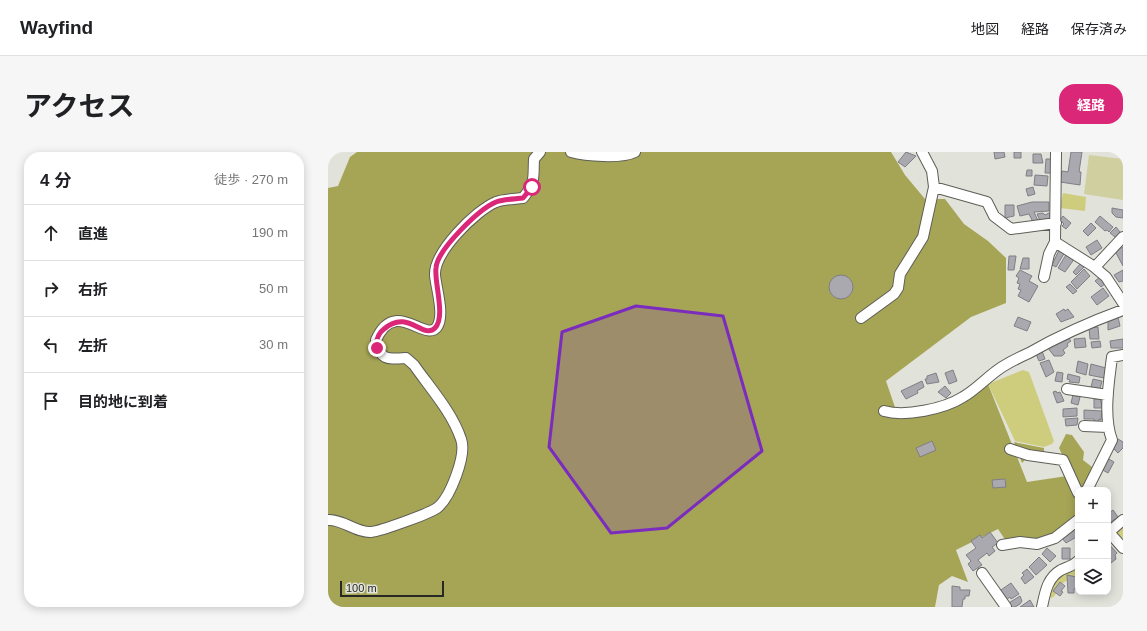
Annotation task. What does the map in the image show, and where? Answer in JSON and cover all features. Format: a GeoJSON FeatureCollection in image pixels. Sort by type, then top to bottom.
{"type":"FeatureCollection","features":[{"type":"Feature","properties":{"kind":"street"},"geometry":{"type":"LineString","coordinates":[[328,520],[340,521],[358,530],[372,532],[422,515],[438,507],[446,495],[458,474],[462,461],[462,440],[456,428],[414,365],[406,358],[387,359],[382,356],[376,340],[380,332],[390,323],[400,320],[410,323],[423,330],[431,331],[436,327],[439,320],[440,306],[436,266],[441,256],[462,228],[479,213],[496,202],[523,198],[532,187],[535,177],[534,159],[540,152]]}},
{"type":"Feature","properties":{"kind":"street"},"geometry":{"type":"LineString","coordinates":[[571,152],[579,154],[621,155],[635,152]]}},
{"type":"Feature","properties":{"kind":"street"},"geometry":{"type":"LineString","coordinates":[[861,318],[894,294],[898,288],[900,274],[923,237],[934,188],[932,171],[922,152]]}},
{"type":"Feature","properties":{"kind":"street"},"geometry":{"type":"LineString","coordinates":[[1044,277],[1055,242],[1056,152]]}},
{"type":"Feature","properties":{"kind":"street"},"geometry":{"type":"LineString","coordinates":[[934,188],[987,202],[994,216],[1011,230],[1056,223]]}},
{"type":"Feature","properties":{"kind":"street"},"geometry":{"type":"LineString","coordinates":[[1095,268],[1123,237]]}},
{"type":"Feature","properties":{"kind":"street"},"geometry":{"type":"LineString","coordinates":[[1055,242],[1106,277],[1123,303]]}},
{"type":"Feature","properties":{"kind":"street"},"geometry":{"type":"LineString","coordinates":[[884,411],[891,413],[909,413],[950,404],[964,397],[1002,368],[1028,353],[1086,324],[1123,310]]}},
{"type":"Feature","properties":{"kind":"street"},"geometry":{"type":"LineString","coordinates":[[1089,487],[1112,440],[1108,427],[1108,395],[1112,357],[1123,355]]}},
{"type":"Feature","properties":{"kind":"street"},"geometry":{"type":"LineString","coordinates":[[1067,389],[1108,395]]}},
{"type":"Feature","properties":{"kind":"street"},"geometry":{"type":"LineString","coordinates":[[1084,426],[1108,427]]}},
{"type":"Feature","properties":{"kind":"street"},"geometry":{"type":"LineString","coordinates":[[1010,449],[1028,455],[1063,460],[1075,487]]}},
{"type":"Feature","properties":{"kind":"street"},"geometry":{"type":"LineString","coordinates":[[1123,520],[1113,534],[1123,548]]}},
{"type":"Feature","properties":{"kind":"street"},"geometry":{"type":"LineString","coordinates":[[1002,545],[1020,542],[1037,544],[1055,538],[1075,522]]}},
{"type":"Feature","properties":{"kind":"street"},"geometry":{"type":"LineString","coordinates":[[1042,607],[1046,589],[1050,580],[1060,571],[1075,563]]}},
{"type":"Feature","properties":{"kind":"street"},"geometry":{"type":"LineString","coordinates":[[982,573],[1006,607]]}},
{"type":"Feature","properties":{"kind":"highlighted area"},"geometry":{"type":"Polygon","coordinates":[[[636,306],[723,316],[762,451],[667,528],[611,533],[549,447],[562,332],[636,306]]]}},
{"type":"Feature","properties":{"kind":"green space"},"geometry":{"type":"Polygon","coordinates":[[[1089,155],[1123,159],[1123,200],[1084,194],[1089,155]]]}},
{"type":"Feature","properties":{"kind":"shaded area"},"geometry":{"type":"Polygon","coordinates":[[[357,152],[891,152],[905,175],[925,199],[945,199],[964,224],[988,241],[1006,258],[1006,303],[971,317],[886,381],[898,416],[954,402],[988,384],[1027,482],[1067,476],[1075,491],[1075,519],[1066,530],[1046,541],[1008,544],[998,529],[956,550],[968,582],[952,576],[939,585],[935,607],[328,607],[328,188],[338,186],[350,157],[357,152]]]}},
{"type":"Feature","properties":{"kind":"shaded area"},"geometry":{"type":"Polygon","coordinates":[[[1063,193],[1086,197],[1085,211],[1060,208],[1063,193]]]}},
{"type":"Feature","properties":{"kind":"shaded area"},"geometry":{"type":"Polygon","coordinates":[[[1023,370],[1029,372],[1054,441],[1052,444],[1044,447],[1015,441],[988,384],[1023,370]]]}},
{"type":"Feature","properties":{"kind":"shaded area"},"geometry":{"type":"Polygon","coordinates":[[[1066,434],[1072,435],[1084,452],[1083,460],[1092,467],[1087,487],[1078,487],[1059,448],[1066,434]]]}},
{"type":"Feature","properties":{"kind":"shaded area"},"geometry":{"type":"Polygon","coordinates":[[[1014,442],[1044,448],[1044,457],[1026,459],[1022,463],[1014,442]]]}},
{"type":"Feature","properties":{"kind":"building"},"geometry":{"type":"Polygon","coordinates":[[[906,152],[916,156],[905,167],[898,162],[906,152]]]}},
{"type":"Feature","properties":{"kind":"building"},"geometry":{"type":"Polygon","coordinates":[[[994,152],[1004,152],[1005,157],[995,159],[994,152]]]}},
{"type":"Feature","properties":{"kind":"building"},"geometry":{"type":"Polygon","coordinates":[[[1014,152],[1021,152],[1021,158],[1014,158],[1014,152]]]}},
{"type":"Feature","properties":{"kind":"building"},"geometry":{"type":"Polygon","coordinates":[[[1071,152],[1082,152],[1079,172],[1081,172],[1080,185],[1060,182],[1062,171],[1068,172],[1071,152]]]}},
{"type":"Feature","properties":{"kind":"building"},"geometry":{"type":"Polygon","coordinates":[[[1033,154],[1041,154],[1043,163],[1033,163],[1033,154]]]}},
{"type":"Feature","properties":{"kind":"building"},"geometry":{"type":"Polygon","coordinates":[[[1046,159],[1052,159],[1051,173],[1045,173],[1046,159]]]}},
{"type":"Feature","properties":{"kind":"building"},"geometry":{"type":"Polygon","coordinates":[[[1027,170],[1032,170],[1032,176],[1026,176],[1027,170]]]}},
{"type":"Feature","properties":{"kind":"building"},"geometry":{"type":"Polygon","coordinates":[[[1035,175],[1048,176],[1047,186],[1034,185],[1035,175]]]}},
{"type":"Feature","properties":{"kind":"building"},"geometry":{"type":"Polygon","coordinates":[[[1033,187],[1035,194],[1028,196],[1026,189],[1033,187]]]}},
{"type":"Feature","properties":{"kind":"building"},"geometry":{"type":"Polygon","coordinates":[[[1032,202],[1049,202],[1049,211],[1034,212],[1039,223],[1034,224],[1029,214],[1020,216],[1017,206],[1032,202]]]}},
{"type":"Feature","properties":{"kind":"building"},"geometry":{"type":"Polygon","coordinates":[[[1005,205],[1014,205],[1014,216],[1005,218],[1005,205]]]}},
{"type":"Feature","properties":{"kind":"building"},"geometry":{"type":"Polygon","coordinates":[[[1112,208],[1123,210],[1123,218],[1116,217],[1112,213],[1112,208]]]}},
{"type":"Feature","properties":{"kind":"building"},"geometry":{"type":"Polygon","coordinates":[[[1043,213],[1045,215],[1049,213],[1052,219],[1041,223],[1037,214],[1043,213]]]}},
{"type":"Feature","properties":{"kind":"building"},"geometry":{"type":"Polygon","coordinates":[[[1063,216],[1071,223],[1066,229],[1062,226],[1064,224],[1060,220],[1063,216]]]}},
{"type":"Feature","properties":{"kind":"building"},"geometry":{"type":"Polygon","coordinates":[[[1100,216],[1113,227],[1109,232],[1107,230],[1105,231],[1095,222],[1100,216]]]}},
{"type":"Feature","properties":{"kind":"building"},"geometry":{"type":"Polygon","coordinates":[[[1091,223],[1096,228],[1088,236],[1083,231],[1091,223]]]}},
{"type":"Feature","properties":{"kind":"building"},"geometry":{"type":"Polygon","coordinates":[[[1116,227],[1120,232],[1115,237],[1110,233],[1116,227]]]}},
{"type":"Feature","properties":{"kind":"building"},"geometry":{"type":"Polygon","coordinates":[[[1097,240],[1102,248],[1091,255],[1086,247],[1097,240]]]}},
{"type":"Feature","properties":{"kind":"building"},"geometry":{"type":"Polygon","coordinates":[[[1123,247],[1123,266],[1115,251],[1123,247]]]}},
{"type":"Feature","properties":{"kind":"building"},"geometry":{"type":"Polygon","coordinates":[[[1060,248],[1065,252],[1056,267],[1052,265],[1060,248]]]}},
{"type":"Feature","properties":{"kind":"building"},"geometry":{"type":"Polygon","coordinates":[[[1067,253],[1075,258],[1065,272],[1058,268],[1067,253]]]}},
{"type":"Feature","properties":{"kind":"building"},"geometry":{"type":"Polygon","coordinates":[[[1009,256],[1016,256],[1014,270],[1008,270],[1009,256]]]}},
{"type":"Feature","properties":{"kind":"building"},"geometry":{"type":"Polygon","coordinates":[[[1023,258],[1029,258],[1029,269],[1020,269],[1023,258]]]}},
{"type":"Feature","properties":{"kind":"building"},"geometry":{"type":"Polygon","coordinates":[[[1082,262],[1086,265],[1076,275],[1073,272],[1082,262]]]}},
{"type":"Feature","properties":{"kind":"building"},"geometry":{"type":"Polygon","coordinates":[[[1084,269],[1090,276],[1077,289],[1071,282],[1084,269]]]}},
{"type":"Feature","properties":{"kind":"building"},"geometry":{"type":"Polygon","coordinates":[[[1020,270],[1032,276],[1029,281],[1038,286],[1029,302],[1018,296],[1021,290],[1018,289],[1020,284],[1017,283],[1019,278],[1016,276],[1020,270]]]}},
{"type":"Feature","properties":{"kind":"building"},"geometry":{"type":"Polygon","coordinates":[[[1123,270],[1123,281],[1119,282],[1114,275],[1123,270]]]}},
{"type":"Feature","properties":{"kind":"building"},"geometry":{"type":"Polygon","coordinates":[[[841,275],[846,276],[852,282],[852,292],[846,298],[841,299],[836,298],[830,292],[829,287],[830,282],[836,276],[841,275]]]}},
{"type":"Feature","properties":{"kind":"building"},"geometry":{"type":"Polygon","coordinates":[[[1100,277],[1106,283],[1101,287],[1095,281],[1100,277]]]}},
{"type":"Feature","properties":{"kind":"building"},"geometry":{"type":"Polygon","coordinates":[[[1070,284],[1077,291],[1073,294],[1066,287],[1070,284]]]}},
{"type":"Feature","properties":{"kind":"building"},"geometry":{"type":"Polygon","coordinates":[[[1103,288],[1109,296],[1097,305],[1091,297],[1103,288]]]}},
{"type":"Feature","properties":{"kind":"building"},"geometry":{"type":"Polygon","coordinates":[[[1064,309],[1065,311],[1068,309],[1074,317],[1061,322],[1056,314],[1064,309]]]}},
{"type":"Feature","properties":{"kind":"building"},"geometry":{"type":"Polygon","coordinates":[[[1018,317],[1031,322],[1027,331],[1014,326],[1018,317]]]}},
{"type":"Feature","properties":{"kind":"building"},"geometry":{"type":"Polygon","coordinates":[[[1118,317],[1120,326],[1108,330],[1108,321],[1118,317]]]}},
{"type":"Feature","properties":{"kind":"building"},"geometry":{"type":"Polygon","coordinates":[[[1098,327],[1099,339],[1090,339],[1089,328],[1098,327]]]}},
{"type":"Feature","properties":{"kind":"building"},"geometry":{"type":"Polygon","coordinates":[[[1067,336],[1071,341],[1063,350],[1065,353],[1062,356],[1054,356],[1048,348],[1067,336]]]}},
{"type":"Feature","properties":{"kind":"building"},"geometry":{"type":"Polygon","coordinates":[[[1085,338],[1086,347],[1075,348],[1074,339],[1085,338]]]}},
{"type":"Feature","properties":{"kind":"building"},"geometry":{"type":"Polygon","coordinates":[[[1123,339],[1123,348],[1111,348],[1110,341],[1123,339]]]}},
{"type":"Feature","properties":{"kind":"building"},"geometry":{"type":"Polygon","coordinates":[[[1100,341],[1101,347],[1092,348],[1091,342],[1100,341]]]}},
{"type":"Feature","properties":{"kind":"building"},"geometry":{"type":"Polygon","coordinates":[[[1042,351],[1045,359],[1039,361],[1036,354],[1042,351]]]}},
{"type":"Feature","properties":{"kind":"building"},"geometry":{"type":"Polygon","coordinates":[[[1049,360],[1054,372],[1046,377],[1040,363],[1049,360]]]}},
{"type":"Feature","properties":{"kind":"building"},"geometry":{"type":"Polygon","coordinates":[[[1078,361],[1088,364],[1086,375],[1076,372],[1078,361]]]}},
{"type":"Feature","properties":{"kind":"building"},"geometry":{"type":"Polygon","coordinates":[[[1091,364],[1106,368],[1104,378],[1089,375],[1091,364]]]}},
{"type":"Feature","properties":{"kind":"building"},"geometry":{"type":"Polygon","coordinates":[[[953,370],[957,381],[949,384],[945,373],[953,370]]]}},
{"type":"Feature","properties":{"kind":"building"},"geometry":{"type":"Polygon","coordinates":[[[1057,372],[1063,373],[1062,382],[1055,381],[1057,372]]]}},
{"type":"Feature","properties":{"kind":"building"},"geometry":{"type":"Polygon","coordinates":[[[936,373],[939,382],[927,384],[925,379],[927,379],[927,376],[936,373]]]}},
{"type":"Feature","properties":{"kind":"building"},"geometry":{"type":"Polygon","coordinates":[[[1068,374],[1080,377],[1079,383],[1069,382],[1070,380],[1067,379],[1068,374]]]}},
{"type":"Feature","properties":{"kind":"building"},"geometry":{"type":"Polygon","coordinates":[[[1093,379],[1102,381],[1100,389],[1091,387],[1093,379]]]}},
{"type":"Feature","properties":{"kind":"building"},"geometry":{"type":"Polygon","coordinates":[[[922,381],[924,387],[917,391],[918,393],[906,399],[901,391],[922,381]]]}},
{"type":"Feature","properties":{"kind":"building"},"geometry":{"type":"Polygon","coordinates":[[[945,386],[951,393],[946,398],[938,392],[945,386]]]}},
{"type":"Feature","properties":{"kind":"building"},"geometry":{"type":"Polygon","coordinates":[[[1056,391],[1057,393],[1060,392],[1064,401],[1057,403],[1053,392],[1056,391]]]}},
{"type":"Feature","properties":{"kind":"building"},"geometry":{"type":"Polygon","coordinates":[[[1073,395],[1080,397],[1078,405],[1071,403],[1073,395]]]}},
{"type":"Feature","properties":{"kind":"building"},"geometry":{"type":"Polygon","coordinates":[[[1094,399],[1100,399],[1103,408],[1094,408],[1094,399]]]}},
{"type":"Feature","properties":{"kind":"building"},"geometry":{"type":"Polygon","coordinates":[[[1077,408],[1077,416],[1063,417],[1063,409],[1077,408]]]}},
{"type":"Feature","properties":{"kind":"building"},"geometry":{"type":"Polygon","coordinates":[[[1084,410],[1102,411],[1101,420],[1099,419],[1099,422],[1094,422],[1094,419],[1084,419],[1084,410]]]}},
{"type":"Feature","properties":{"kind":"building"},"geometry":{"type":"Polygon","coordinates":[[[1078,418],[1077,425],[1066,426],[1065,419],[1078,418]]]}},
{"type":"Feature","properties":{"kind":"building"},"geometry":{"type":"Polygon","coordinates":[[[1118,439],[1123,442],[1123,448],[1118,453],[1113,448],[1118,439]]]}},
{"type":"Feature","properties":{"kind":"building"},"geometry":{"type":"Polygon","coordinates":[[[932,441],[936,450],[920,457],[916,448],[932,441]]]}},
{"type":"Feature","properties":{"kind":"building"},"geometry":{"type":"Polygon","coordinates":[[[1107,458],[1114,462],[1108,473],[1101,469],[1107,458]]]}},
{"type":"Feature","properties":{"kind":"building"},"geometry":{"type":"Polygon","coordinates":[[[1005,479],[1006,487],[993,488],[992,480],[1005,479]]]}},
{"type":"Feature","properties":{"kind":"building"},"geometry":{"type":"Polygon","coordinates":[[[1113,510],[1118,517],[1111,522],[1111,512],[1113,510]]]}},
{"type":"Feature","properties":{"kind":"building"},"geometry":{"type":"Polygon","coordinates":[[[1075,526],[1075,538],[1066,543],[1061,537],[1075,526]]]}},
{"type":"Feature","properties":{"kind":"building"},"geometry":{"type":"Polygon","coordinates":[[[990,532],[998,543],[992,547],[995,551],[989,556],[987,553],[978,560],[982,565],[973,571],[968,564],[971,561],[966,555],[976,548],[971,541],[980,535],[982,538],[990,532]]]}},
{"type":"Feature","properties":{"kind":"building"},"geometry":{"type":"Polygon","coordinates":[[[1111,546],[1117,553],[1115,555],[1116,559],[1111,563],[1111,546]]]}},
{"type":"Feature","properties":{"kind":"building"},"geometry":{"type":"Polygon","coordinates":[[[1047,548],[1056,556],[1050,562],[1042,554],[1047,548]]]}},
{"type":"Feature","properties":{"kind":"building"},"geometry":{"type":"Polygon","coordinates":[[[1062,548],[1070,548],[1070,559],[1062,559],[1062,548]]]}},
{"type":"Feature","properties":{"kind":"building"},"geometry":{"type":"Polygon","coordinates":[[[1039,557],[1047,565],[1036,575],[1029,567],[1039,557]]]}},
{"type":"Feature","properties":{"kind":"building"},"geometry":{"type":"Polygon","coordinates":[[[1027,569],[1034,577],[1025,584],[1021,578],[1024,575],[1022,573],[1027,569]]]}},
{"type":"Feature","properties":{"kind":"building"},"geometry":{"type":"Polygon","coordinates":[[[1067,575],[1075,577],[1074,593],[1068,593],[1067,575]]]}},
{"type":"Feature","properties":{"kind":"building"},"geometry":{"type":"Polygon","coordinates":[[[1060,582],[1065,586],[1061,591],[1063,592],[1060,596],[1053,591],[1060,582]]]}},
{"type":"Feature","properties":{"kind":"building"},"geometry":{"type":"Polygon","coordinates":[[[1011,583],[1019,594],[1006,600],[998,592],[1011,583]]]}},
{"type":"Feature","properties":{"kind":"building"},"geometry":{"type":"Polygon","coordinates":[[[952,586],[960,587],[960,590],[970,590],[969,596],[965,596],[965,599],[963,599],[962,607],[952,607],[952,586]]]}},
{"type":"Feature","properties":{"kind":"building"},"geometry":{"type":"Polygon","coordinates":[[[1020,596],[1022,601],[1020,604],[1015,607],[1008,607],[1007,604],[1020,596]]]}},
{"type":"Feature","properties":{"kind":"building"},"geometry":{"type":"Polygon","coordinates":[[[1030,600],[1034,607],[1020,607],[1030,600]]]}},
{"type":"Feature","properties":{"kind":"waterway"},"geometry":{"type":"LineString","coordinates":[[1111,537],[1123,531]]}},
{"type":"Feature","properties":{"kind":"waterway"},"geometry":{"type":"LineString","coordinates":[[1050,592],[1052,587],[1061,577],[1075,569]]}},
{"type":"Feature","properties":{"kind":"route"},"geometry":{"type":"LineString","coordinates":[[377,348],[376,340],[380,332],[390,323],[400,320],[410,323],[423,330],[431,331],[436,327],[439,320],[440,306],[435,275],[436,266],[441,256],[462,228],[479,213],[496,202],[523,198],[532,187]]}}]}
